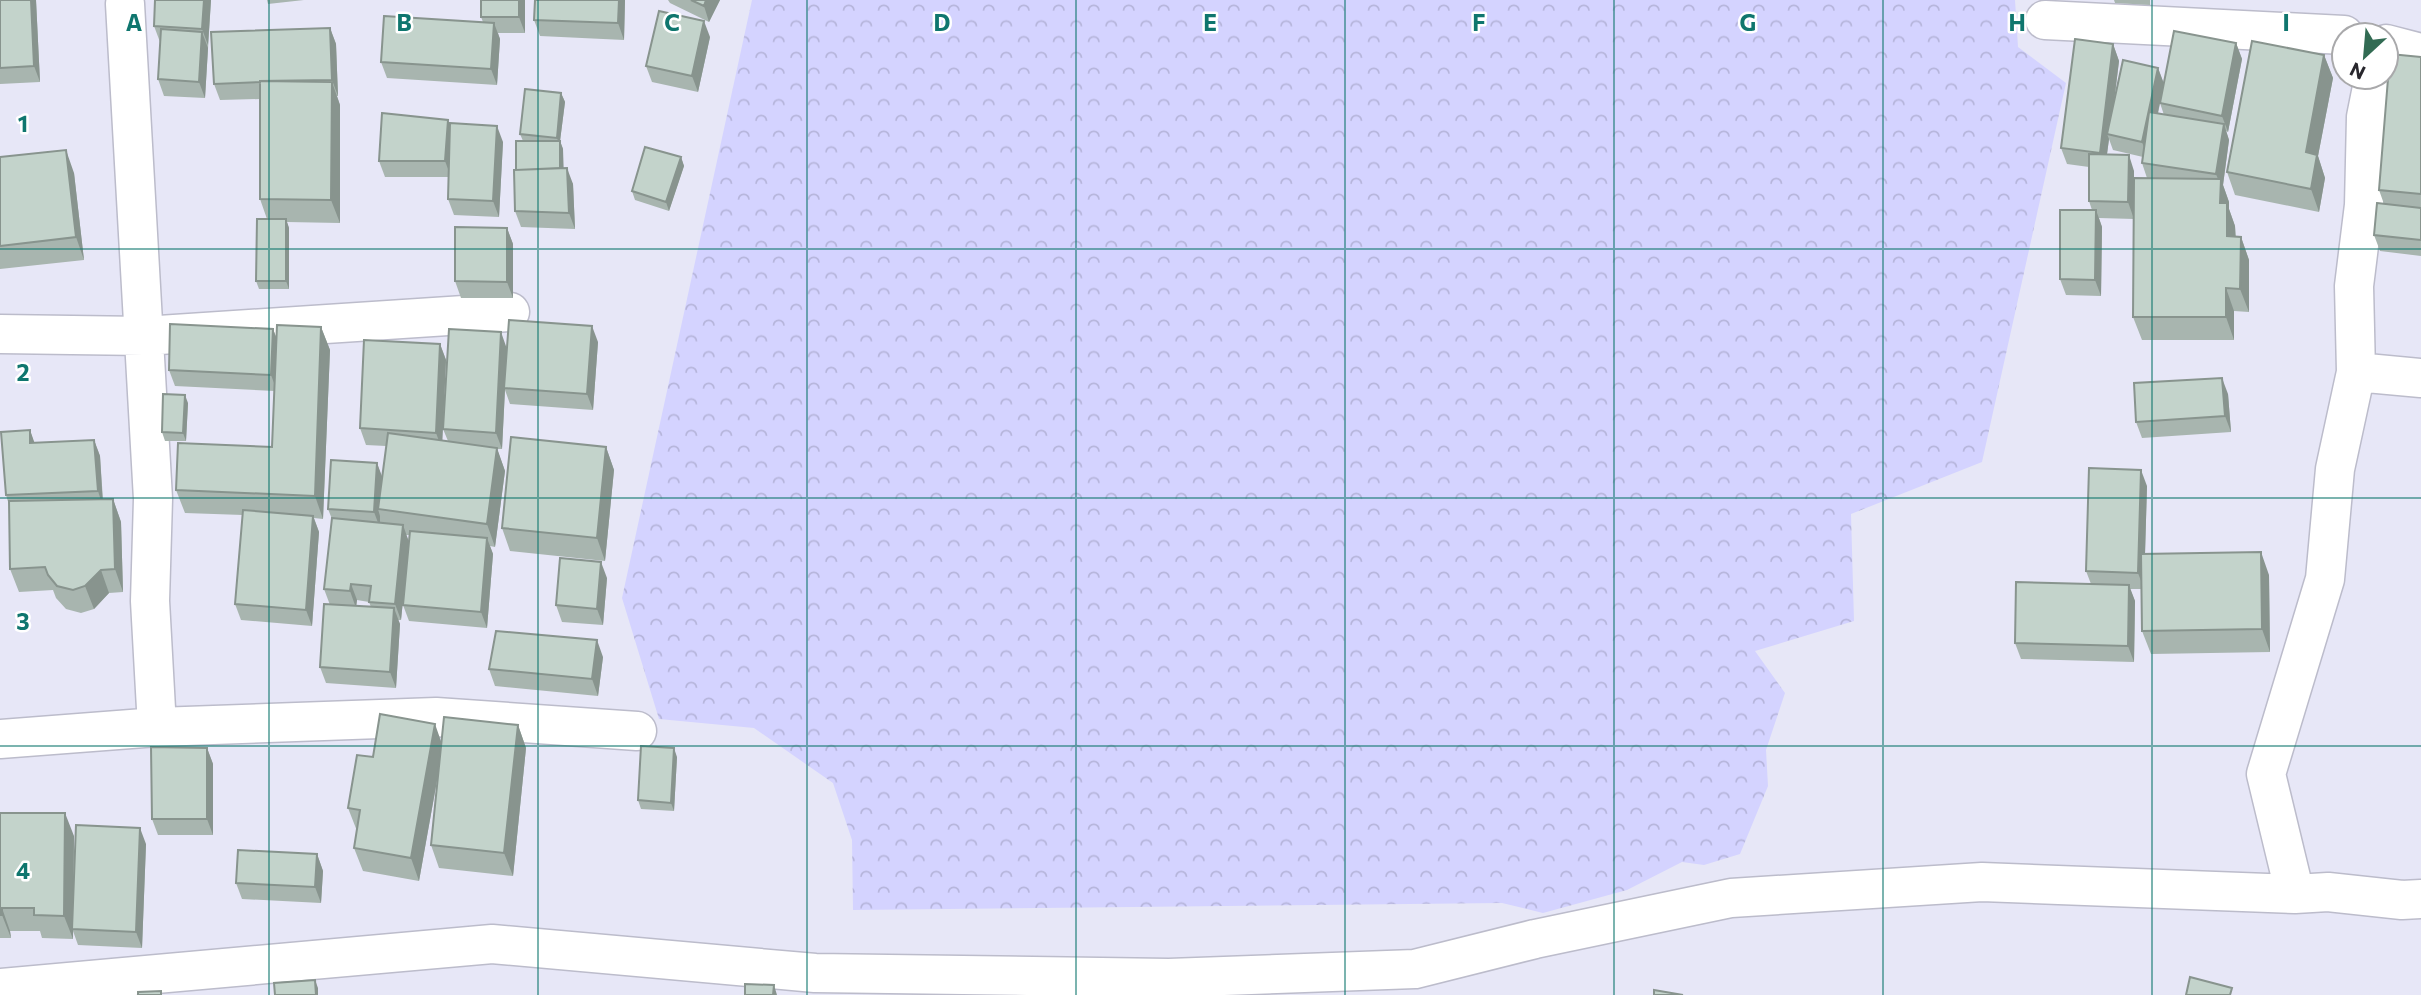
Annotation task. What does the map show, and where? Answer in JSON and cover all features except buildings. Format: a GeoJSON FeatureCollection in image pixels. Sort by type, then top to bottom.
{"type":"FeatureCollection","features":[{"type":"Feature","properties":{"kind":"street"},"geometry":{"type":"LineString","coordinates":[[125,4],[153,499],[150,601],[157,727]]}},
{"type":"Feature","properties":{"kind":"street"},"geometry":{"type":"LineString","coordinates":[[2046,20],[2330,34]]}},
{"type":"Feature","properties":{"kind":"street"},"geometry":{"type":"LineString","coordinates":[[2400,48],[2421,53]]}},
{"type":"Feature","properties":{"kind":"street"},"geometry":{"type":"LineString","coordinates":[[2295,894],[2266,774],[2325,579],[2335,468],[2356,372],[2354,286],[2364,205],[2367,117],[2372,91]]}},
{"type":"Feature","properties":{"kind":"street"},"geometry":{"type":"LineString","coordinates":[[0,334],[144,336],[510,312]]}},
{"type":"Feature","properties":{"kind":"street"},"geometry":{"type":"LineString","coordinates":[[2356,372],[2421,378]]}},
{"type":"Feature","properties":{"kind":"street"},"geometry":{"type":"LineString","coordinates":[[0,739],[157,727],[436,717],[638,731]]}},
{"type":"Feature","properties":{"kind":"street"},"geometry":{"type":"LineString","coordinates":[[0,988],[492,944],[815,973],[1169,978],[1415,969],[1535,939],[1731,898],[1982,882],[2295,894],[2328,892],[2402,900],[2421,899]]}},
{"type":"Feature","properties":{"kind":"green space"},"geometry":{"type":"Polygon","coordinates":[[[752,0],[2015,0],[2018,47],[2066,83],[1982,462],[1851,514],[1854,621],[1755,651],[1785,693],[1766,750],[1768,786],[1740,854],[1704,865],[1682,862],[1627,890],[1543,913],[1502,903],[853,910],[852,840],[833,783],[754,728],[659,719],[622,598],[752,0]]]}}]}
